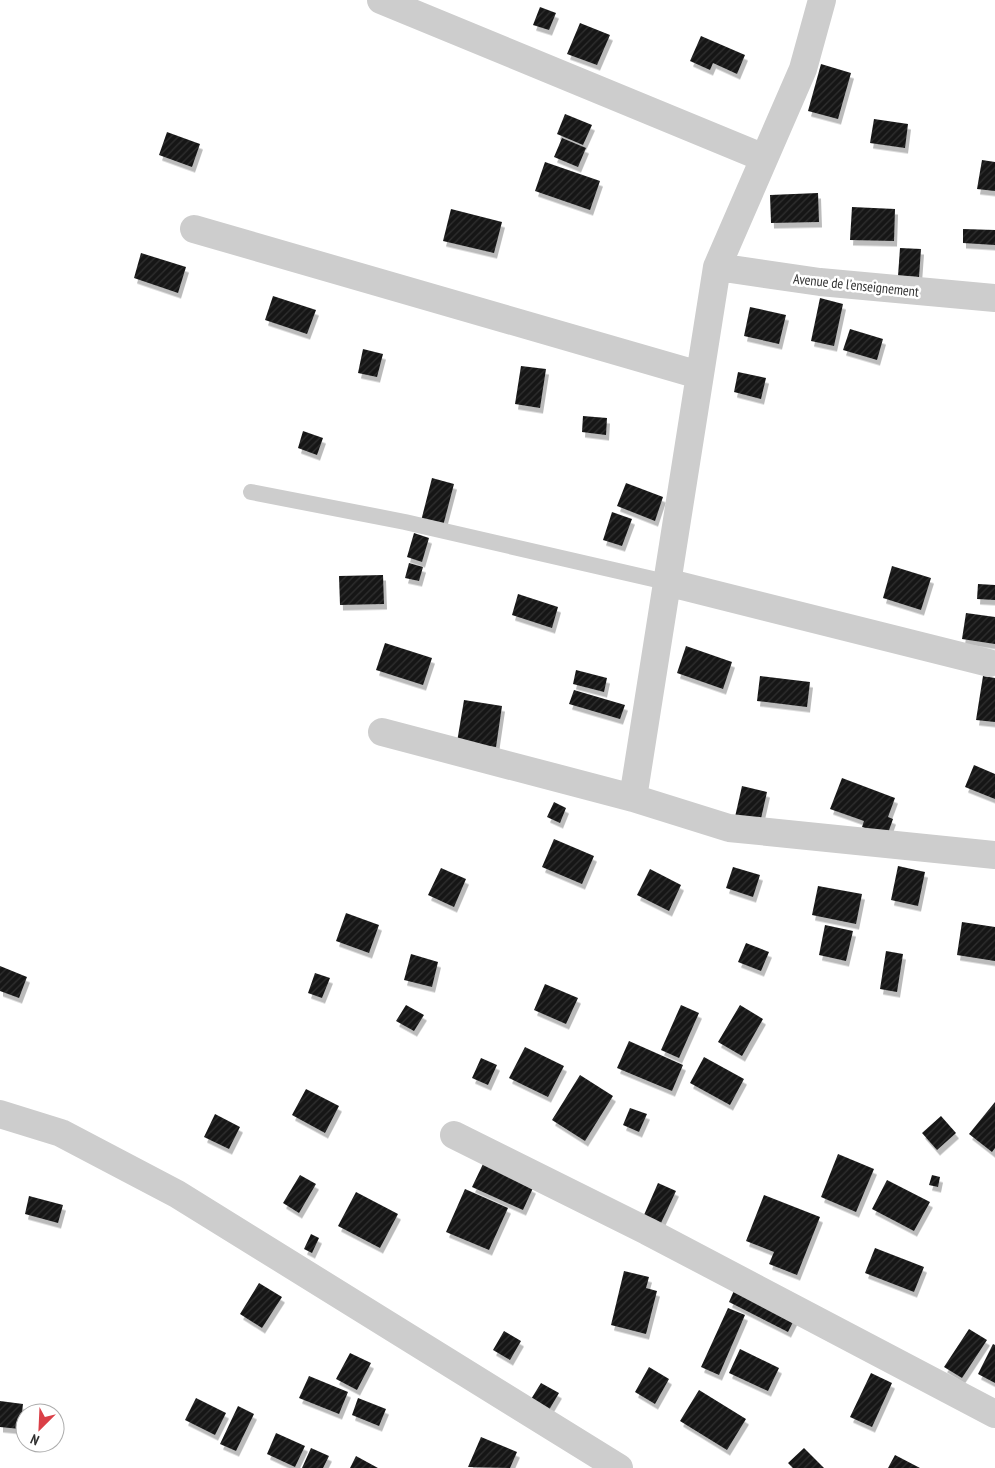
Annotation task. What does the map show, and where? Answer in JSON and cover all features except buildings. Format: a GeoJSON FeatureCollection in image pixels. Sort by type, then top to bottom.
{"type":"FeatureCollection","features":[{"type":"Feature","properties":{"kind":"street"},"geometry":{"type":"LineString","coordinates":[[381,0],[764,158]]}},
{"type":"Feature","properties":{"kind":"street"},"geometry":{"type":"LineString","coordinates":[[632,798],[717,267],[803,69],[822,0]]}},
{"type":"Feature","properties":{"kind":"street"},"geometry":{"type":"LineString","coordinates":[[194,229],[699,375]]}},
{"type":"Feature","properties":{"kind":"street","name":"Avenue de l'enseignement"},"geometry":{"type":"LineString","coordinates":[[717,267],[820,282],[995,298]]}},
{"type":"Feature","properties":{"kind":"street"},"geometry":{"type":"LineString","coordinates":[[666,582],[989,663]]}},
{"type":"Feature","properties":{"kind":"street"},"geometry":{"type":"LineString","coordinates":[[382,732],[632,798],[729,828],[995,855]]}},
{"type":"Feature","properties":{"kind":"street"},"geometry":{"type":"LineString","coordinates":[[0,1114],[61,1132],[178,1194],[619,1468]]}},
{"type":"Feature","properties":{"kind":"street"},"geometry":{"type":"LineString","coordinates":[[454,1135],[647,1231],[995,1414]]}},
{"type":"Feature","properties":{"kind":"lane"},"geometry":{"type":"LineString","coordinates":[[251,492],[405,522],[666,582]]}}]}
